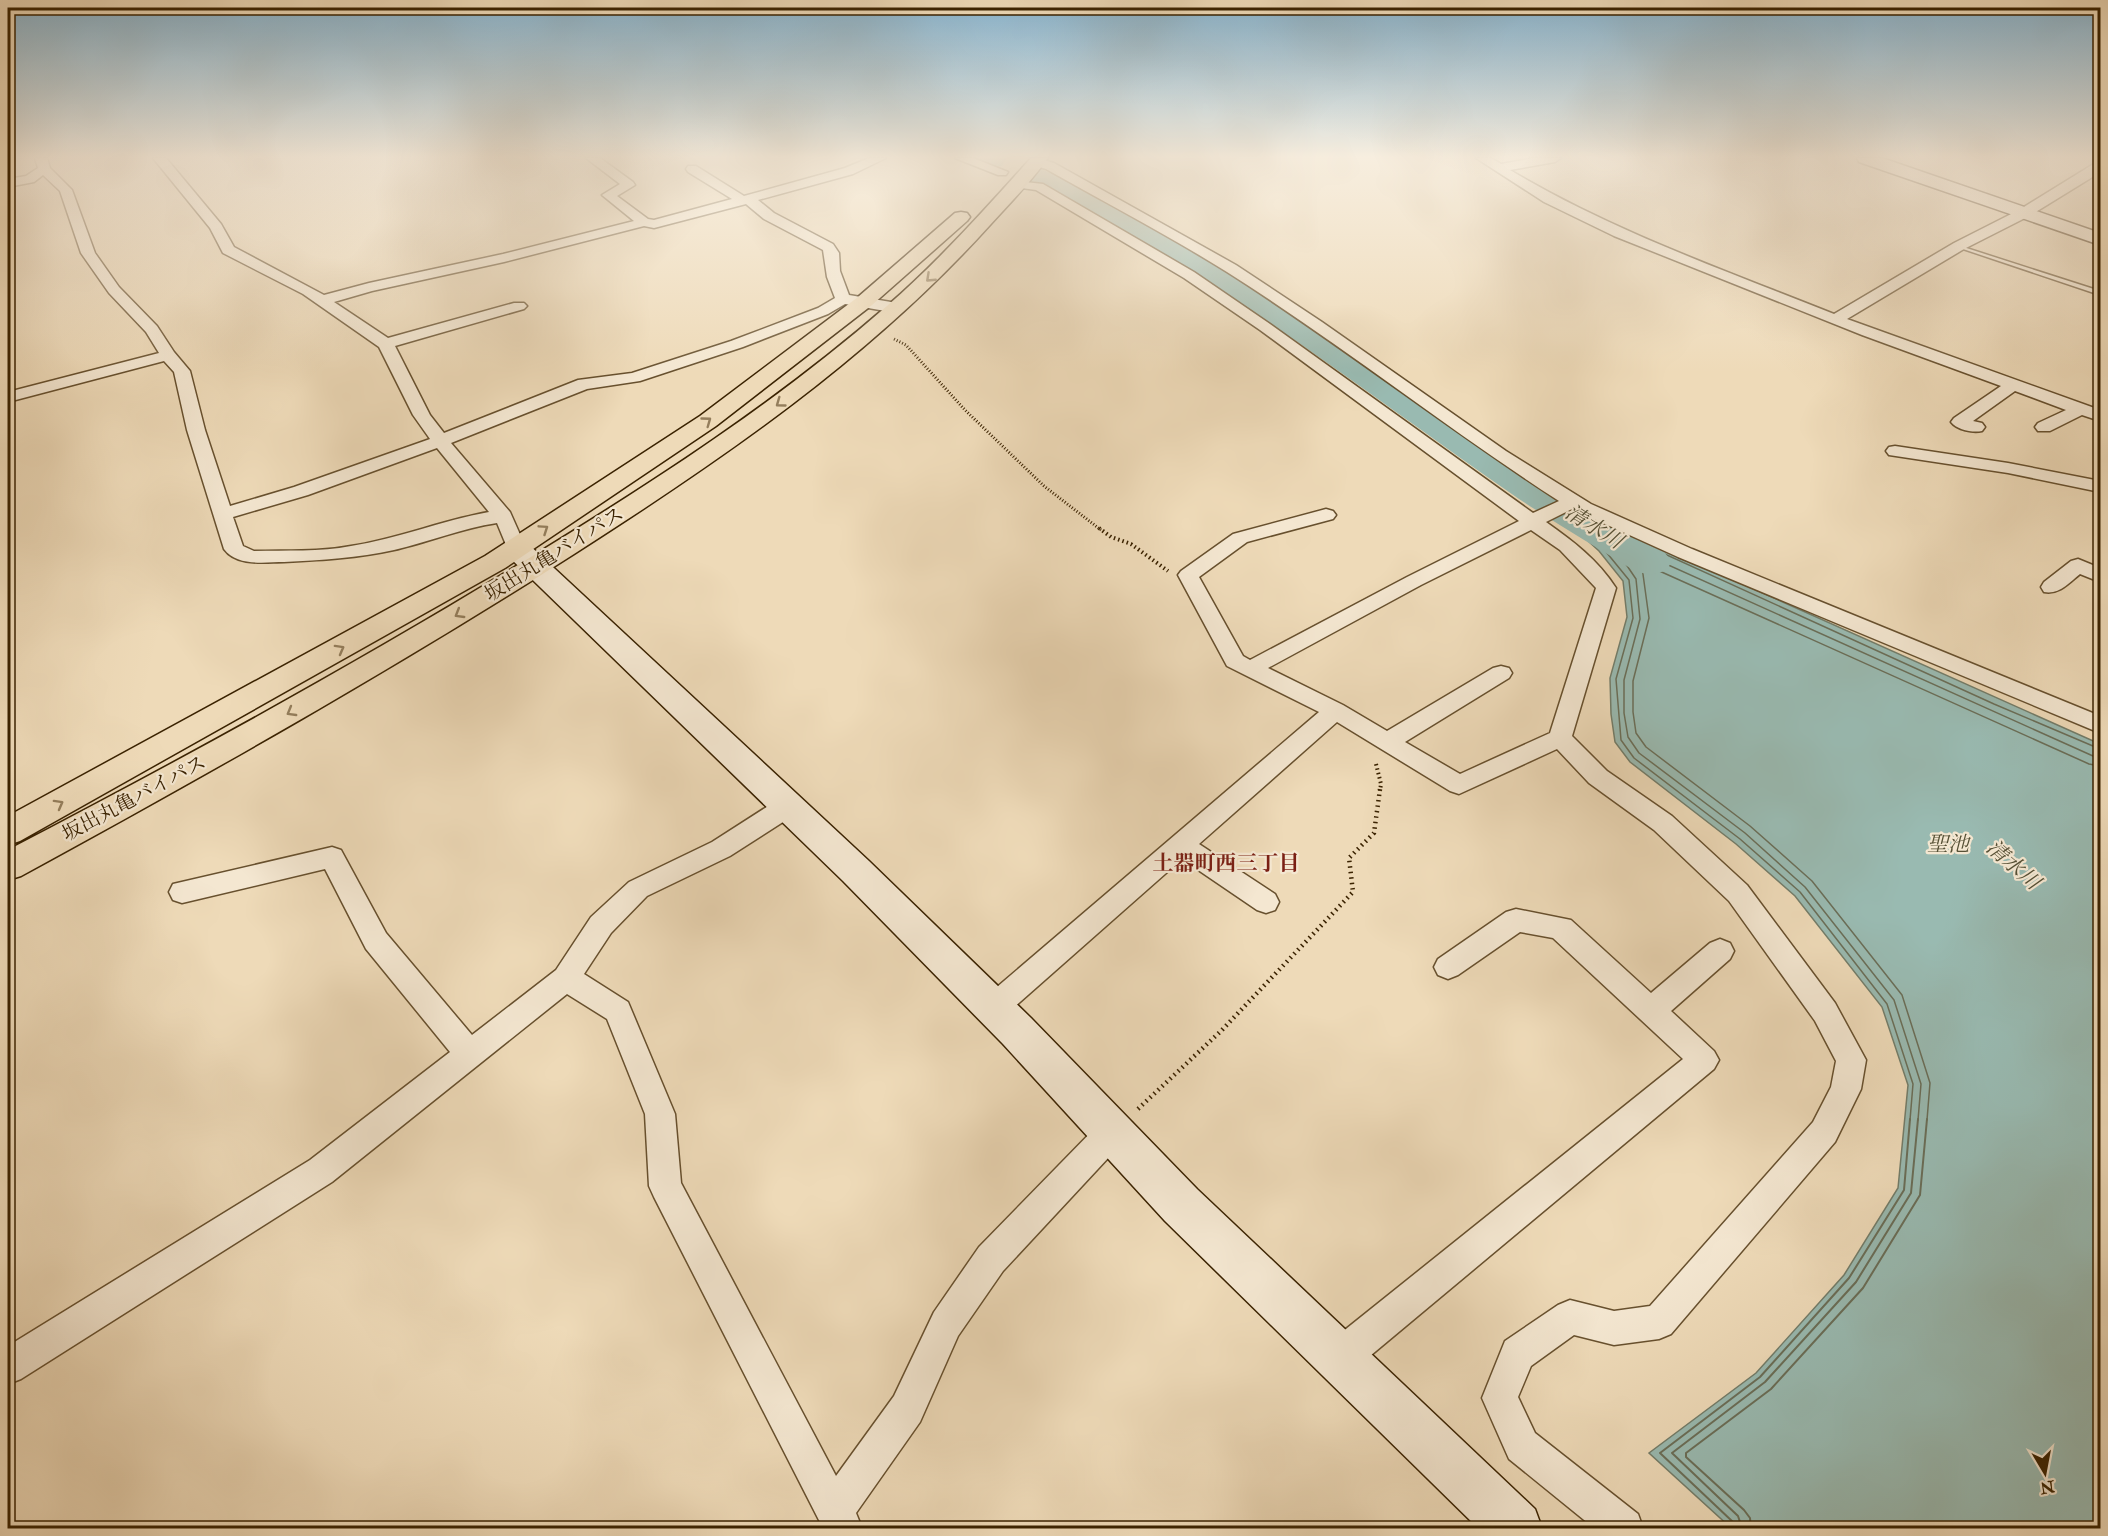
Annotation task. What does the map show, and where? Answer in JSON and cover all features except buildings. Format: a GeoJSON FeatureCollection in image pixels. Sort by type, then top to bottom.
{"type":"FeatureCollection","features":[{"type":"Feature","properties":{"kind":"highway","name":"坂出丸亀バイパス"},"geometry":{"type":"LineString","coordinates":[[8,832],[373,632],[518,544],[708,421],[853,301],[910,264],[948,230]]}},
{"type":"Feature","properties":{"kind":"highway","name":"坂出丸亀バイパス"},"geometry":{"type":"LineString","coordinates":[[8,866],[242,740],[393,654],[518,544],[679,474],[794,392],[897,308],[937,271],[971,230]]}},
{"type":"Feature","properties":{"kind":"street"},"geometry":{"type":"LineString","coordinates":[[80,230],[88,253],[114,290],[152,329],[168,355],[182,371],[196,430],[234,549],[251,557],[348,553],[393,544],[472,521],[518,544]]}},
{"type":"Feature","properties":{"kind":"street"},"geometry":{"type":"LineString","coordinates":[[217,230],[228,250],[288,280],[386,344],[422,415],[518,544],[993,1008],[1181,1204],[1516,1528]]}},
{"type":"Feature","properties":{"kind":"street"},"geometry":{"type":"LineString","coordinates":[[321,301],[369,287],[504,258],[614,230]]}},
{"type":"Feature","properties":{"kind":"street"},"geometry":{"type":"LineString","coordinates":[[795,230],[828,247],[832,253],[831,266],[834,282],[853,301]]}},
{"type":"Feature","properties":{"kind":"street"},"geometry":{"type":"LineString","coordinates":[[1111,230],[1190,275],[1532,521],[1591,569],[1606,588],[1560,738],[1459,785],[1405,754],[1389,741],[1335,711],[1235,661],[1188,575],[1240,538],[1326,515]]}},
{"type":"Feature","properties":{"kind":"street"},"geometry":{"type":"LineString","coordinates":[[1163,230],[1231,268],[1317,325],[1500,455],[1572,501],[1685,553],[2100,725]]}},
{"type":"Feature","properties":{"kind":"street"},"geometry":{"type":"LineString","coordinates":[[1612,230],[1736,281],[2100,416]]}},
{"type":"Feature","properties":{"kind":"street"},"geometry":{"type":"LineString","coordinates":[[1836,319],[1959,246],[1991,230]]}},
{"type":"Feature","properties":{"kind":"street"},"geometry":{"type":"LineString","coordinates":[[2073,230],[2100,239]]}},
{"type":"Feature","properties":{"kind":"street"},"geometry":{"type":"LineString","coordinates":[[224,514],[300,491],[440,441],[584,384],[634,378],[737,344],[853,301],[897,308]]}},
{"type":"Feature","properties":{"kind":"street"},"geometry":{"type":"LineString","coordinates":[[386,344],[519,306]]}},
{"type":"Feature","properties":{"kind":"street"},"geometry":{"type":"LineString","coordinates":[[8,398],[168,355]]}},
{"type":"Feature","properties":{"kind":"street"},"geometry":{"type":"LineString","coordinates":[[1977,426],[1960,422],[2013,385]]}},
{"type":"Feature","properties":{"kind":"street"},"geometry":{"type":"LineString","coordinates":[[2044,427],[2081,409]]}},
{"type":"Feature","properties":{"kind":"street"},"geometry":{"type":"LineString","coordinates":[[1895,451],[2008,468],[2100,487]]}},
{"type":"Feature","properties":{"kind":"street"},"geometry":{"type":"LineString","coordinates":[[1250,669],[1414,581],[1572,501]]}},
{"type":"Feature","properties":{"kind":"street"},"geometry":{"type":"LineString","coordinates":[[2051,587],[2078,565],[2100,576]]}},
{"type":"Feature","properties":{"kind":"street"},"geometry":{"type":"LineString","coordinates":[[1389,741],[1502,673]]}},
{"type":"Feature","properties":{"kind":"street"},"geometry":{"type":"LineString","coordinates":[[993,1008],[1335,711]]}},
{"type":"Feature","properties":{"kind":"street"},"geometry":{"type":"LineString","coordinates":[[1560,738],[1598,777],[1664,823],[1738,893],[1825,1012],[1851,1060],[1846,1089],[1824,1132],[1659,1322],[1614,1328],[1570,1317],[1518,1354],[1500,1398],[1522,1446],[1624,1528]]}},
{"type":"Feature","properties":{"kind":"street"},"geometry":{"type":"LineString","coordinates":[[8,1366],[321,1171],[566,978],[601,925],[638,889],[721,849],[788,806]]}},
{"type":"Feature","properties":{"kind":"street"},"geometry":{"type":"LineString","coordinates":[[1181,845],[1266,902]]}},
{"type":"Feature","properties":{"kind":"street"},"geometry":{"type":"LineString","coordinates":[[182,892],[332,857],[376,942],[470,1054]]}},
{"type":"Feature","properties":{"kind":"street"},"geometry":{"type":"LineString","coordinates":[[1339,1358],[1704,1060],[1561,928],[1516,920],[1448,967]]}},
{"type":"Feature","properties":{"kind":"street"},"geometry":{"type":"LineString","coordinates":[[1651,1011],[1720,951]]}},
{"type":"Feature","properties":{"kind":"street"},"geometry":{"type":"LineString","coordinates":[[566,978],[618,1011],[660,1114],[665,1186],[838,1520]]}},
{"type":"Feature","properties":{"kind":"street"},"geometry":{"type":"LineString","coordinates":[[838,1520],[907,1409],[946,1324],[991,1259],[1112,1132]]}},
{"type":"Feature","properties":{"kind":"lane"},"geometry":{"type":"LineString","coordinates":[[1959,246],[2100,293]]}},
{"type":"Feature","properties":{"kind":"path"},"geometry":{"type":"LineString","coordinates":[[891,338],[906,345],[965,410],[1068,506],[1093,521],[1111,537],[1131,544],[1146,553],[1170,572],[1188,575]]}},
{"type":"Feature","properties":{"kind":"path"},"geometry":{"type":"LineString","coordinates":[[1112,1132],[1181,1072],[1238,1016],[1353,892],[1349,858],[1374,833],[1381,784],[1373,752],[1389,741]]}},
{"type":"Feature","properties":{"kind":"water","name":"聖池"},"geometry":{"type":"Polygon","coordinates":[[[1599,518],[2100,744],[2100,1528],[1731,1528],[1649,1453],[1756,1373],[1844,1275],[1898,1188],[1908,1085],[1882,1007],[1795,896],[1736,844],[1630,762],[1615,742],[1611,714],[1610,678],[1627,617],[1623,581],[1599,551],[1577,531],[1599,518]]]}},
{"type":"Feature","properties":{"kind":"waterway","name":"清水川"},"geometry":{"type":"LineString","coordinates":[[1140,230],[1248,292],[1535,491],[1650,562]]}},
{"type":"Feature","properties":{"kind":"district","name":"土器町西三丁目"},"geometry":{"type":"Point","coordinates":[1226,863]}}]}
